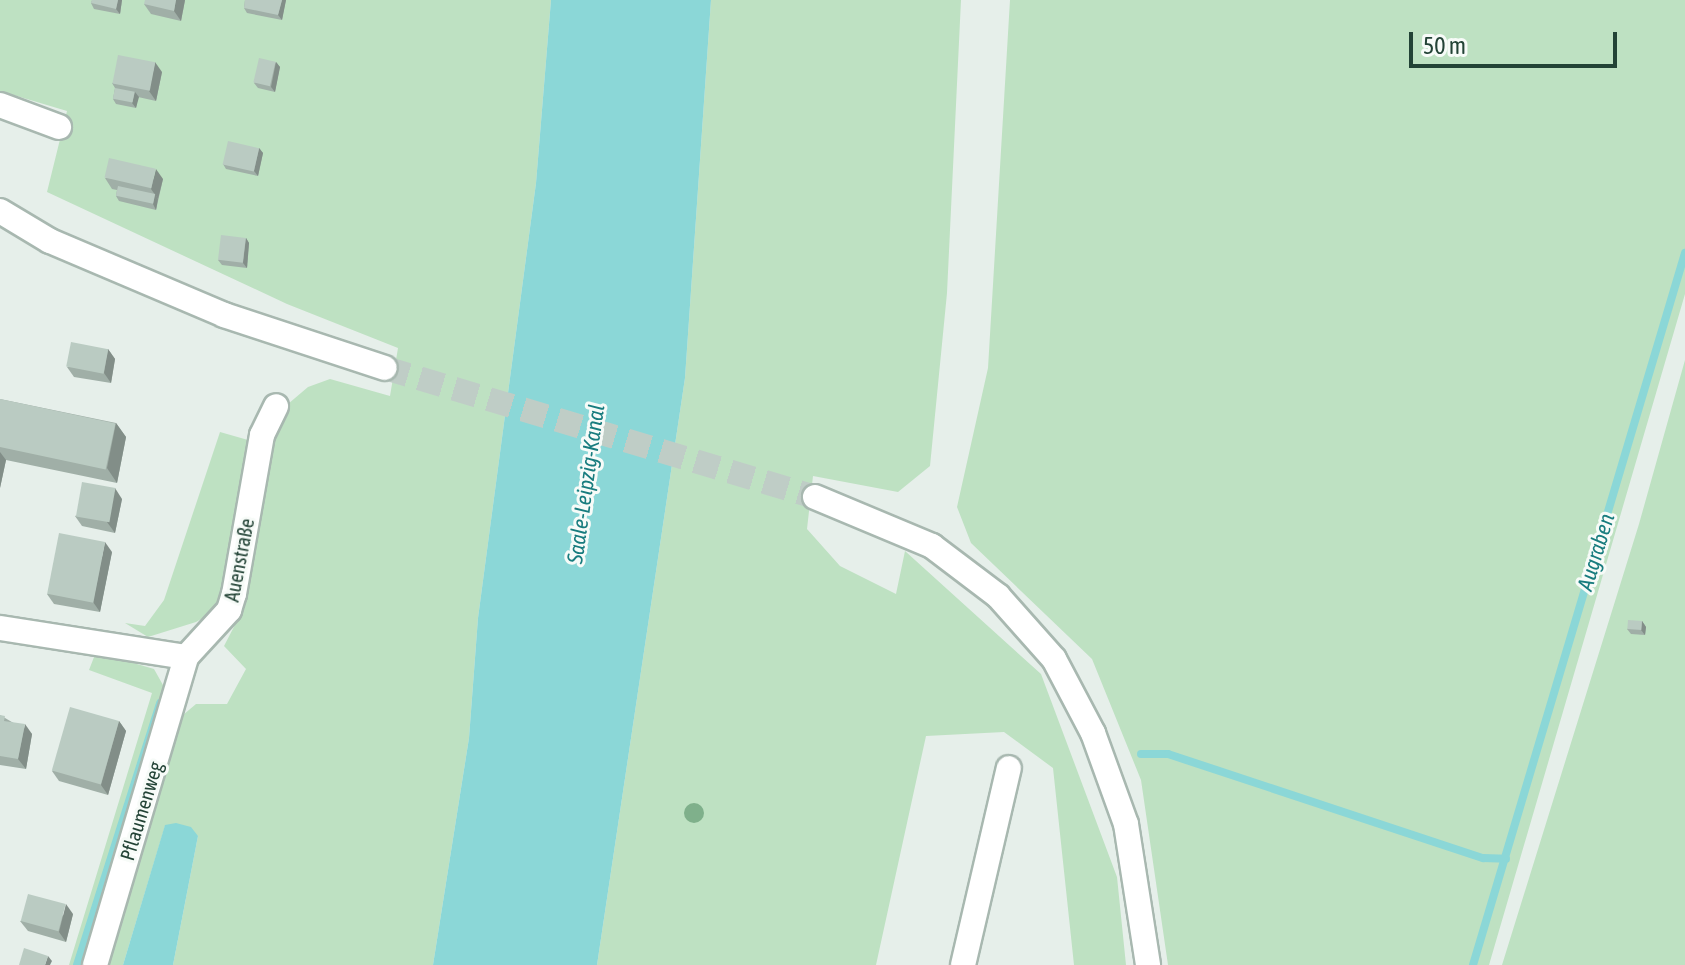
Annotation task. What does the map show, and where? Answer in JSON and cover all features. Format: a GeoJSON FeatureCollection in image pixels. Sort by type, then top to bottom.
{"type":"FeatureCollection","features":[{"type":"Feature","properties":{"kind":"street"},"geometry":{"type":"LineString","coordinates":[[0,105],[59,127]]}},
{"type":"Feature","properties":{"kind":"street"},"geometry":{"type":"LineString","coordinates":[[0,211],[50,241],[224,315],[385,368]]}},
{"type":"Feature","properties":{"kind":"street","name":"Auenstraße"},"geometry":{"type":"LineString","coordinates":[[186,657],[231,602],[262,435],[276,406]]}},
{"type":"Feature","properties":{"kind":"street"},"geometry":{"type":"LineString","coordinates":[[815,497],[932,546],[998,596],[1054,659],[1093,733],[1126,824],[1148,965]]}},
{"type":"Feature","properties":{"kind":"street"},"geometry":{"type":"LineString","coordinates":[[0,628],[186,657]]}},
{"type":"Feature","properties":{"kind":"street","name":"Pflaumenweg"},"geometry":{"type":"LineString","coordinates":[[95,965],[186,657]]}},
{"type":"Feature","properties":{"kind":"street"},"geometry":{"type":"LineString","coordinates":[[963,965],[1009,768]]}},
{"type":"Feature","properties":{"kind":"green space"},"geometry":{"type":"Polygon","coordinates":[[[0,0],[551,0],[536,183],[478,618],[469,738],[433,965],[173,965],[198,836],[165,826],[123,965],[108,965],[183,715],[196,704],[227,704],[246,669],[224,646],[237,621],[272,431],[288,404],[308,387],[330,379],[390,396],[398,348],[287,304],[47,192],[67,111],[0,91],[0,0]]]}},
{"type":"Feature","properties":{"kind":"green space"},"geometry":{"type":"Polygon","coordinates":[[[711,0],[961,0],[947,293],[930,466],[898,492],[813,476],[807,529],[840,566],[896,594],[905,551],[1041,674],[1117,877],[1126,965],[1074,965],[1053,768],[1004,732],[926,736],[876,965],[597,965],[685,378],[711,0]]]}},
{"type":"Feature","properties":{"kind":"green space"},"geometry":{"type":"Polygon","coordinates":[[[1010,0],[1685,0],[1685,294],[1489,965],[1168,965],[1141,780],[1092,659],[971,543],[957,507],[988,368],[1010,0]]]}},
{"type":"Feature","properties":{"kind":"green space"},"geometry":{"type":"Polygon","coordinates":[[[1685,360],[1685,965],[1502,965],[1639,524],[1685,360]]]}},
{"type":"Feature","properties":{"kind":"green space"},"geometry":{"type":"Polygon","coordinates":[[[220,432],[248,440],[250,447],[228,589],[215,611],[196,622],[148,637],[125,623],[145,626],[164,600],[220,432]]]}},
{"type":"Feature","properties":{"kind":"green space"},"geometry":{"type":"Polygon","coordinates":[[[96,652],[154,669],[168,694],[87,965],[69,965],[152,693],[89,670],[96,652]]]}},
{"type":"Feature","properties":{"kind":"water","name":"Saale-Leipzig-Kanal"},"geometry":{"type":"Polygon","coordinates":[[[551,0],[711,0],[685,378],[597,965],[433,965],[469,738],[478,618],[536,183],[551,0]]]}},
{"type":"Feature","properties":{"kind":"water"},"geometry":{"type":"Polygon","coordinates":[[[176,823],[191,827],[198,836],[173,965],[123,965],[165,825],[176,823]]]}},
{"type":"Feature","properties":{"kind":"building"},"geometry":{"type":"Polygon","coordinates":[[[92,0],[118,0],[116,9],[91,3],[92,0]]]}},
{"type":"Feature","properties":{"kind":"building"},"geometry":{"type":"Polygon","coordinates":[[[145,0],[176,0],[174,11],[144,4],[145,0]]]}},
{"type":"Feature","properties":{"kind":"building"},"geometry":{"type":"Polygon","coordinates":[[[245,0],[282,0],[278,15],[244,8],[245,0]]]}},
{"type":"Feature","properties":{"kind":"building"},"geometry":{"type":"Polygon","coordinates":[[[118,55],[155,62],[150,91],[112,83],[118,55]]]}},
{"type":"Feature","properties":{"kind":"building"},"geometry":{"type":"Polygon","coordinates":[[[259,58],[276,62],[270,86],[253,82],[259,58]]]}},
{"type":"Feature","properties":{"kind":"building"},"geometry":{"type":"Polygon","coordinates":[[[115,88],[135,92],[133,103],[113,99],[115,88]]]}},
{"type":"Feature","properties":{"kind":"building"},"geometry":{"type":"Polygon","coordinates":[[[228,141],[259,148],[254,172],[223,164],[228,141]]]}},
{"type":"Feature","properties":{"kind":"building"},"geometry":{"type":"Polygon","coordinates":[[[109,158],[156,169],[151,188],[105,177],[109,158]]]}},
{"type":"Feature","properties":{"kind":"building"},"geometry":{"type":"Polygon","coordinates":[[[118,186],[155,194],[153,204],[116,196],[118,186]]]}},
{"type":"Feature","properties":{"kind":"building"},"geometry":{"type":"Polygon","coordinates":[[[221,235],[246,238],[243,263],[218,260],[221,235]]]}},
{"type":"Feature","properties":{"kind":"building"},"geometry":{"type":"Polygon","coordinates":[[[71,342],[108,349],[104,374],[66,367],[71,342]]]}},
{"type":"Feature","properties":{"kind":"building"},"geometry":{"type":"Polygon","coordinates":[[[0,399],[115,424],[106,470],[0,447],[0,399]]]}},
{"type":"Feature","properties":{"kind":"building"},"geometry":{"type":"Polygon","coordinates":[[[82,482],[115,488],[109,522],[76,516],[82,482]]]}},
{"type":"Feature","properties":{"kind":"building"},"geometry":{"type":"Polygon","coordinates":[[[59,533],[105,542],[93,603],[47,594],[59,533]]]}},
{"type":"Feature","properties":{"kind":"building"},"geometry":{"type":"Polygon","coordinates":[[[1628,620],[1642,621],[1641,630],[1627,629],[1628,620]]]}},
{"type":"Feature","properties":{"kind":"building"},"geometry":{"type":"Polygon","coordinates":[[[70,707],[119,721],[101,785],[52,770],[70,707]]]}},
{"type":"Feature","properties":{"kind":"building"},"geometry":{"type":"Polygon","coordinates":[[[0,715],[5,716],[4,721],[25,724],[18,759],[0,756],[0,715]]]}},
{"type":"Feature","properties":{"kind":"building"},"geometry":{"type":"Polygon","coordinates":[[[28,894],[66,904],[58,931],[21,921],[28,894]]]}},
{"type":"Feature","properties":{"kind":"building"},"geometry":{"type":"Polygon","coordinates":[[[24,948],[48,956],[45,965],[19,965],[24,948]]]}},
{"type":"Feature","properties":{"kind":"waterway","name":"Augraben"},"geometry":{"type":"LineString","coordinates":[[1473,965],[1685,253]]}},
{"type":"Feature","properties":{"kind":"waterway"},"geometry":{"type":"LineString","coordinates":[[77,965],[160,703]]}},
{"type":"Feature","properties":{"kind":"waterway"},"geometry":{"type":"LineString","coordinates":[[1141,754],[1168,754],[1483,858],[1506,859]]}},
{"type":"Feature","properties":{"kind":"tunnel"},"geometry":{"type":"LineString","coordinates":[[385,368],[815,497]]}}]}
